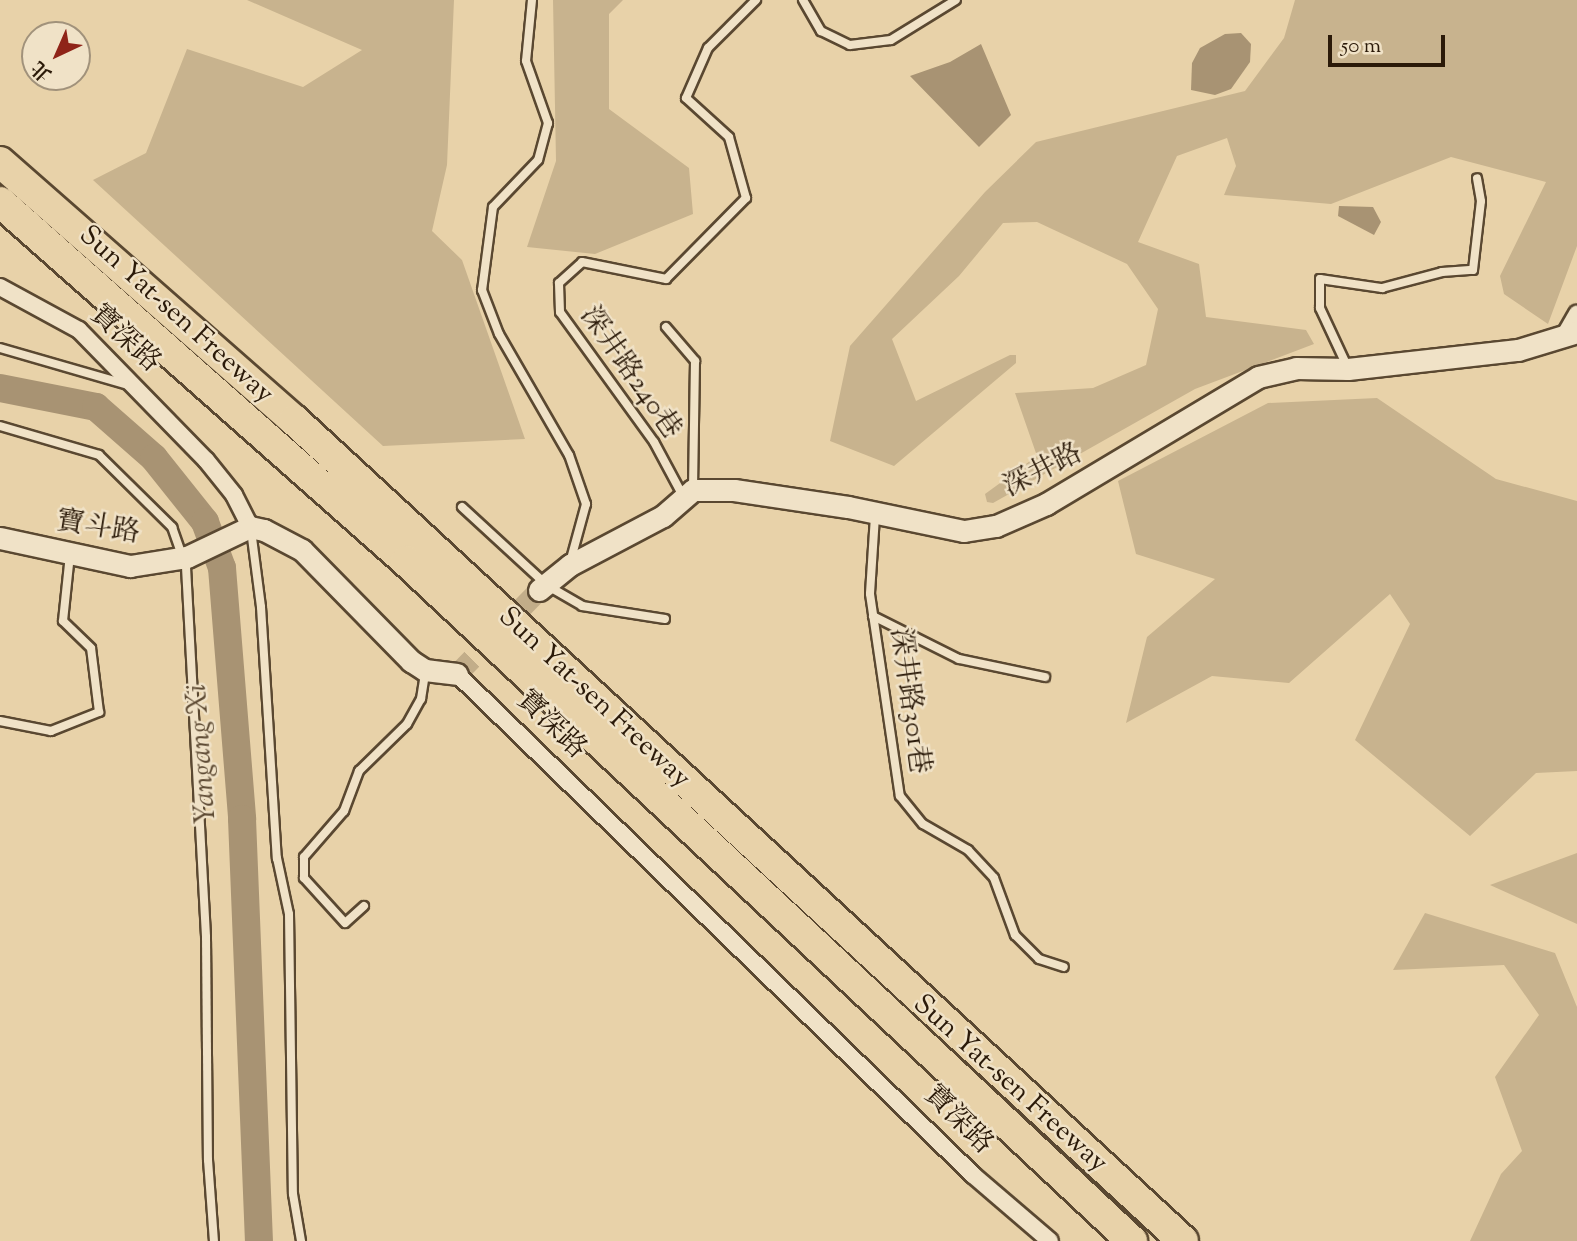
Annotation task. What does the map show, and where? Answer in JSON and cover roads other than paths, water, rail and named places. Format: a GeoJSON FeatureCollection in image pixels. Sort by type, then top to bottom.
{"type":"FeatureCollection","features":[{"type":"Feature","properties":{"kind":"highway","name":"Sun Yat-sen Freeway"},"geometry":{"type":"LineString","coordinates":[[0,162],[294,420],[1183,1241]]}},
{"type":"Feature","properties":{"kind":"highway","name":"Sun Yat-sen Freeway"},"geometry":{"type":"LineString","coordinates":[[0,202],[406,561],[1132,1241]]}},
{"type":"Feature","properties":{"kind":"street","name":"寶深路"},"geometry":{"type":"LineString","coordinates":[[0,287],[79,330],[234,495],[250,527]]}},
{"type":"Feature","properties":{"kind":"street","name":"深井路"},"geometry":{"type":"LineString","coordinates":[[688,493],[734,490],[875,513],[964,531],[996,526],[1046,504],[1258,377],[1296,368],[1348,369],[1518,350],[1574,326]]}},
{"type":"Feature","properties":{"kind":"street"},"geometry":{"type":"LineString","coordinates":[[544,588],[570,565],[663,516],[688,493]]}},
{"type":"Feature","properties":{"kind":"street"},"geometry":{"type":"LineString","coordinates":[[250,527],[294,544],[425,670]]}},
{"type":"Feature","properties":{"kind":"street","name":"寶斗路"},"geometry":{"type":"LineString","coordinates":[[0,538],[130,566],[184,558],[250,527]]}},
{"type":"Feature","properties":{"kind":"street","name":"寶深路"},"geometry":{"type":"LineString","coordinates":[[425,670],[457,674],[973,1175],[1050,1241]]}},
{"type":"Feature","properties":{"kind":"lane"},"geometry":{"type":"LineString","coordinates":[[532,0],[526,61],[548,123],[538,160],[493,208],[482,290],[499,334],[569,455],[586,504],[570,565]]}},
{"type":"Feature","properties":{"kind":"lane","name":"深井路240巷"},"geometry":{"type":"LineString","coordinates":[[688,493],[560,312],[559,283],[582,262],[666,279],[746,198],[729,137],[686,98],[708,48],[756,0]]}},
{"type":"Feature","properties":{"kind":"lane"},"geometry":{"type":"LineString","coordinates":[[803,0],[821,31],[850,45],[891,40],[956,0]]}},
{"type":"Feature","properties":{"kind":"lane"},"geometry":{"type":"LineString","coordinates":[[1348,369],[1320,307],[1320,279],[1382,288],[1442,272],[1473,270],[1481,201],[1477,178]]}},
{"type":"Feature","properties":{"kind":"lane"},"geometry":{"type":"LineString","coordinates":[[666,327],[695,361],[688,493]]}},
{"type":"Feature","properties":{"kind":"lane"},"geometry":{"type":"LineString","coordinates":[[0,348],[92,371],[137,389]]}},
{"type":"Feature","properties":{"kind":"lane"},"geometry":{"type":"LineString","coordinates":[[0,426],[100,455],[172,527],[184,558],[202,828],[208,1160],[214,1241]]}},
{"type":"Feature","properties":{"kind":"lane"},"geometry":{"type":"LineString","coordinates":[[462,507],[544,588],[582,606],[665,620]]}},
{"type":"Feature","properties":{"kind":"lane","name":"深井路301巷"},"geometry":{"type":"LineString","coordinates":[[875,513],[870,594],[900,796],[923,824],[968,850],[994,878],[1014,935],[1039,959],[1063,967]]}},
{"type":"Feature","properties":{"kind":"lane"},"geometry":{"type":"LineString","coordinates":[[250,527],[261,607],[277,858],[289,914],[293,1194],[301,1241]]}},
{"type":"Feature","properties":{"kind":"lane"},"geometry":{"type":"LineString","coordinates":[[0,721],[51,731],[99,712],[91,648],[63,621],[71,554]]}},
{"type":"Feature","properties":{"kind":"lane","name":"深井路301巷"},"geometry":{"type":"LineString","coordinates":[[873,616],[960,659],[1045,677]]}},
{"type":"Feature","properties":{"kind":"lane"},"geometry":{"type":"LineString","coordinates":[[364,906],[345,923],[304,878],[304,857],[344,811],[359,771],[407,724],[421,698],[425,670]]}},
{"type":"Feature","properties":{"kind":"waterway","name":"Yangang Xi"},"geometry":{"type":"LineString","coordinates":[[0,388],[96,407],[154,458],[205,522],[222,568],[242,819],[259,1241]]}},
{"type":"Feature","properties":{"kind":"tunnel"},"geometry":{"type":"LineString","coordinates":[[457,674],[539,590]]}}]}
